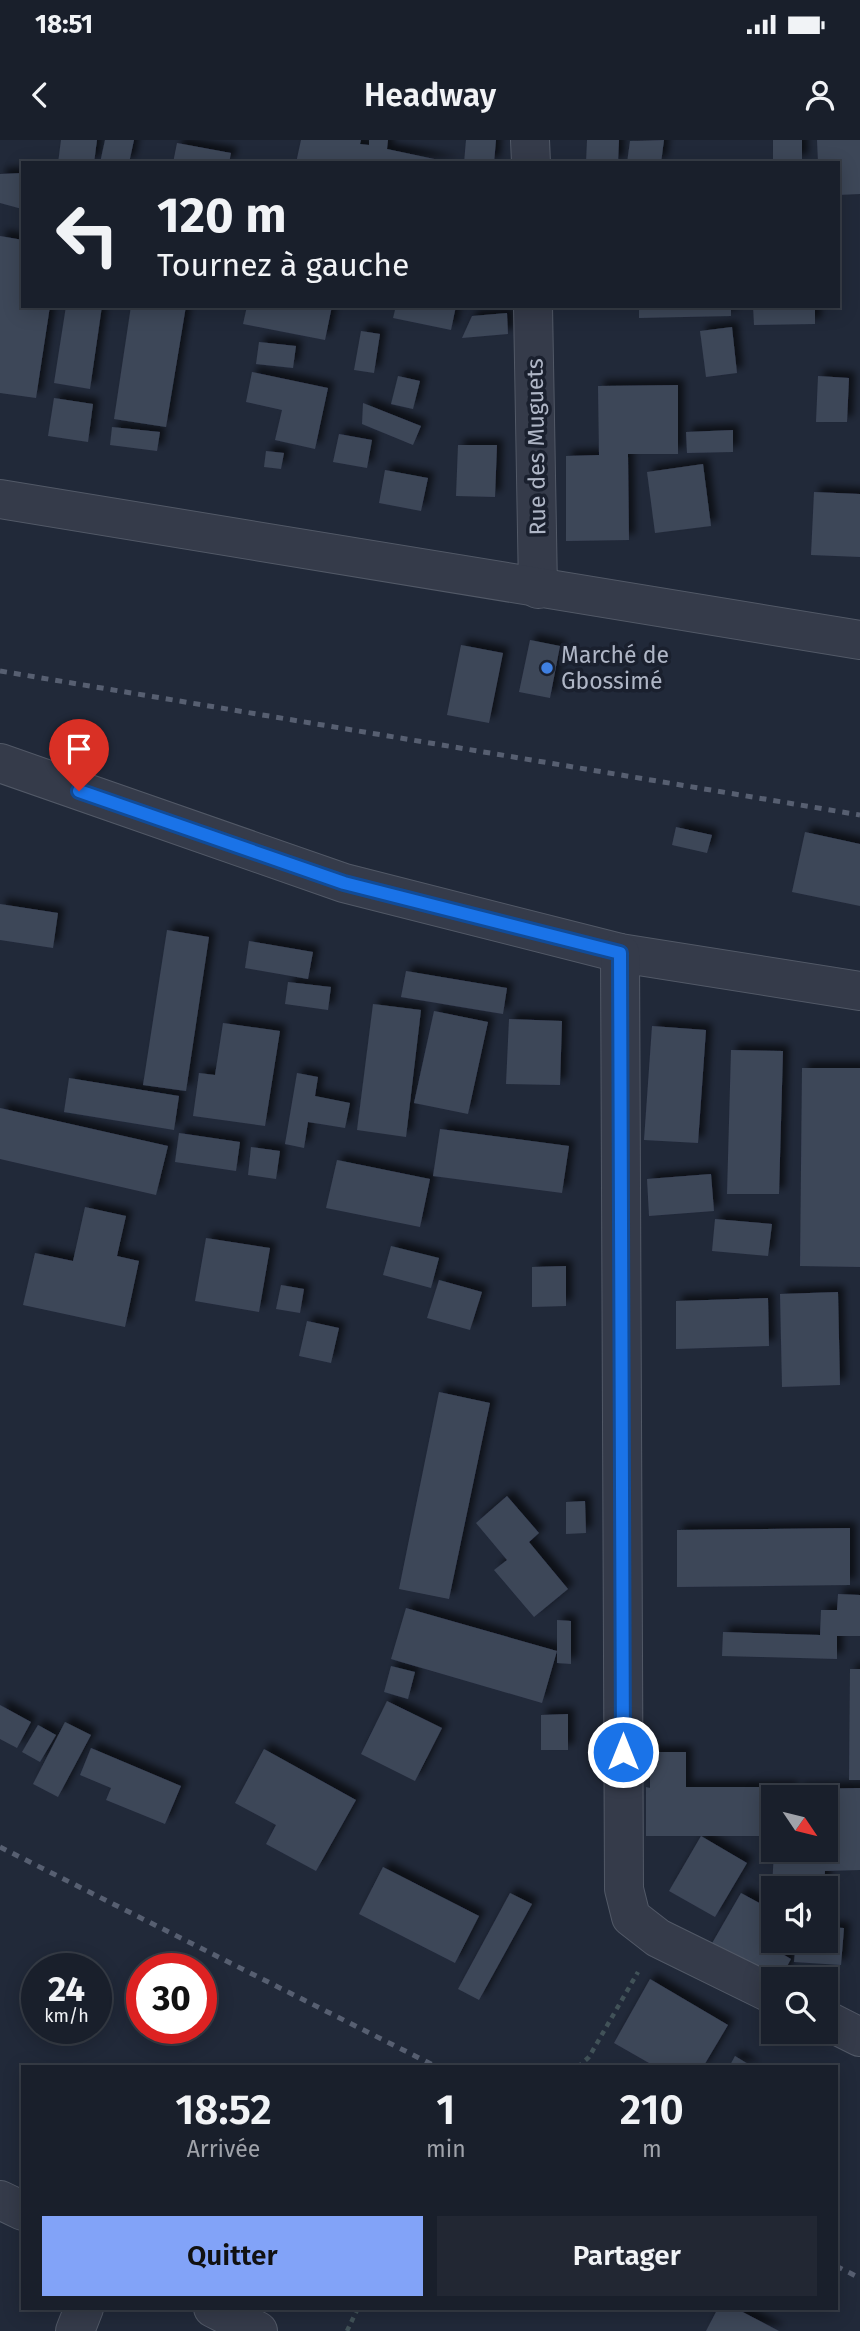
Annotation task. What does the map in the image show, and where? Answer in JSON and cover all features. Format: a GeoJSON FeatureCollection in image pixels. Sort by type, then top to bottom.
{"type":"FeatureCollection","features":[{"type":"Feature","properties":{"kind":"street"},"geometry":{"type":"LineString","coordinates":[[530,140],[531,161]]}},
{"type":"Feature","properties":{"kind":"street","name":"Rue des Muguets"},"geometry":{"type":"LineString","coordinates":[[533,308],[538,589]]}},
{"type":"Feature","properties":{"kind":"street"},"geometry":{"type":"LineString","coordinates":[[0,499],[860,640]]}},
{"type":"Feature","properties":{"kind":"street"},"geometry":{"type":"LineString","coordinates":[[0,763],[344,883],[620,953],[860,991]]}},
{"type":"Feature","properties":{"kind":"street"},"geometry":{"type":"LineString","coordinates":[[620,953],[624,1889],[631,1917],[658,1938],[761,1989]]}},
{"type":"Feature","properties":{"kind":"street"},"geometry":{"type":"LineString","coordinates":[[838,2026],[860,2037]]}},
{"type":"Feature","properties":{"kind":"street"},"geometry":{"type":"LineString","coordinates":[[0,2200],[21,2210]]}},
{"type":"Feature","properties":{"kind":"street"},"geometry":{"type":"LineString","coordinates":[[75,2331],[82,2310]]}},
{"type":"Feature","properties":{"kind":"street"},"geometry":{"type":"LineString","coordinates":[[218,2310],[258,2331]]}},
{"type":"Feature","properties":{"kind":"path"},"geometry":{"type":"LineString","coordinates":[[580,2065],[589,2057],[658,1938]]}},
{"type":"Feature","properties":{"kind":"path"},"geometry":{"type":"LineString","coordinates":[[587,2065],[589,2057]]}},
{"type":"Feature","properties":{"kind":"path"},"geometry":{"type":"LineString","coordinates":[[347,2331],[358,2310]]}},
{"type":"Feature","properties":{"kind":"building"},"geometry":{"type":"Polygon","coordinates":[[[61,140],[97,140],[94,161],[58,161],[61,140]]]}},
{"type":"Feature","properties":{"kind":"building"},"geometry":{"type":"Polygon","coordinates":[[[105,140],[134,140],[129,161],[100,161],[105,140]]]}},
{"type":"Feature","properties":{"kind":"building"},"geometry":{"type":"Polygon","coordinates":[[[301,140],[361,140],[360,144],[369,145],[369,140],[388,140],[387,149],[444,161],[296,161],[301,140]]]}},
{"type":"Feature","properties":{"kind":"building"},"geometry":{"type":"Polygon","coordinates":[[[466,140],[496,140],[494,161],[464,161],[466,140]]]}},
{"type":"Feature","properties":{"kind":"building"},"geometry":{"type":"Polygon","coordinates":[[[587,140],[619,140],[618,161],[586,161],[587,140]]]}},
{"type":"Feature","properties":{"kind":"building"},"geometry":{"type":"Polygon","coordinates":[[[664,140],[661,161],[627,161],[630,141],[664,140]]]}},
{"type":"Feature","properties":{"kind":"building"},"geometry":{"type":"Polygon","coordinates":[[[773,140],[802,140],[802,161],[773,161],[773,140]]]}},
{"type":"Feature","properties":{"kind":"building"},"geometry":{"type":"Polygon","coordinates":[[[817,140],[860,140],[860,194],[840,195],[840,161],[818,161],[817,140]]]}},
{"type":"Feature","properties":{"kind":"building"},"geometry":{"type":"Polygon","coordinates":[[[177,143],[231,153],[229,161],[173,161],[177,143]]]}},
{"type":"Feature","properties":{"kind":"building"},"geometry":{"type":"Polygon","coordinates":[[[21,173],[21,209],[0,203],[0,174],[21,173]]]}},
{"type":"Feature","properties":{"kind":"building"},"geometry":{"type":"Polygon","coordinates":[[[0,236],[21,240],[21,308],[50,308],[36,398],[0,393],[0,236]]]}},
{"type":"Feature","properties":{"kind":"building"},"geometry":{"type":"Polygon","coordinates":[[[66,308],[102,308],[90,389],[54,383],[66,308]]]}},
{"type":"Feature","properties":{"kind":"building"},"geometry":{"type":"Polygon","coordinates":[[[131,308],[186,308],[166,427],[114,419],[131,308]]]}},
{"type":"Feature","properties":{"kind":"building"},"geometry":{"type":"Polygon","coordinates":[[[247,308],[332,308],[325,340],[243,324],[247,308]]]}},
{"type":"Feature","properties":{"kind":"building"},"geometry":{"type":"Polygon","coordinates":[[[396,308],[456,308],[451,330],[393,318],[396,308]]]}},
{"type":"Feature","properties":{"kind":"building"},"geometry":{"type":"Polygon","coordinates":[[[639,308],[731,308],[731,316],[639,318],[639,308]]]}},
{"type":"Feature","properties":{"kind":"building"},"geometry":{"type":"Polygon","coordinates":[[[753,308],[815,308],[815,324],[754,325],[753,308]]]}},
{"type":"Feature","properties":{"kind":"building"},"geometry":{"type":"Polygon","coordinates":[[[507,313],[508,334],[462,338],[472,316],[507,313]]]}},
{"type":"Feature","properties":{"kind":"building"},"geometry":{"type":"Polygon","coordinates":[[[732,327],[737,373],[706,377],[700,331],[732,327]]]}},
{"type":"Feature","properties":{"kind":"building"},"geometry":{"type":"Polygon","coordinates":[[[361,331],[380,334],[374,373],[354,370],[361,331]]]}},
{"type":"Feature","properties":{"kind":"building"},"geometry":{"type":"Polygon","coordinates":[[[259,342],[296,346],[293,368],[256,364],[259,342]]]}},
{"type":"Feature","properties":{"kind":"building"},"geometry":{"type":"Polygon","coordinates":[[[252,372],[328,388],[315,449],[275,440],[282,410],[246,402],[252,372]]]}},
{"type":"Feature","properties":{"kind":"building"},"geometry":{"type":"Polygon","coordinates":[[[398,376],[420,381],[413,409],[391,404],[398,376]]]}},
{"type":"Feature","properties":{"kind":"building"},"geometry":{"type":"Polygon","coordinates":[[[818,376],[849,378],[847,422],[816,422],[818,376]]]}},
{"type":"Feature","properties":{"kind":"building"},"geometry":{"type":"Polygon","coordinates":[[[678,385],[678,454],[628,454],[629,540],[566,541],[566,456],[599,455],[598,386],[678,385]]]}},
{"type":"Feature","properties":{"kind":"building"},"geometry":{"type":"Polygon","coordinates":[[[54,398],[93,404],[88,442],[48,436],[54,398]]]}},
{"type":"Feature","properties":{"kind":"building"},"geometry":{"type":"Polygon","coordinates":[[[363,403],[421,426],[413,445],[362,424],[363,403]]]}},
{"type":"Feature","properties":{"kind":"building"},"geometry":{"type":"Polygon","coordinates":[[[112,427],[160,432],[157,451],[110,445],[112,427]]]}},
{"type":"Feature","properties":{"kind":"building"},"geometry":{"type":"Polygon","coordinates":[[[733,430],[733,452],[687,453],[686,432],[733,430]]]}},
{"type":"Feature","properties":{"kind":"building"},"geometry":{"type":"Polygon","coordinates":[[[339,434],[372,440],[367,468],[333,462],[339,434]]]}},
{"type":"Feature","properties":{"kind":"building"},"geometry":{"type":"Polygon","coordinates":[[[458,445],[497,445],[495,497],[456,496],[458,445]]]}},
{"type":"Feature","properties":{"kind":"building"},"geometry":{"type":"Polygon","coordinates":[[[266,451],[284,453],[281,469],[264,467],[266,451]]]}},
{"type":"Feature","properties":{"kind":"building"},"geometry":{"type":"Polygon","coordinates":[[[703,464],[711,526],[655,533],[647,472],[703,464]]]}},
{"type":"Feature","properties":{"kind":"building"},"geometry":{"type":"Polygon","coordinates":[[[385,470],[428,478],[421,511],[379,503],[385,470]]]}},
{"type":"Feature","properties":{"kind":"building"},"geometry":{"type":"Polygon","coordinates":[[[814,492],[860,494],[860,557],[811,555],[814,492]]]}},
{"type":"Feature","properties":{"kind":"building"},"geometry":{"type":"Polygon","coordinates":[[[530,640],[560,646],[550,698],[519,692],[530,640]]]}},
{"type":"Feature","properties":{"kind":"building"},"geometry":{"type":"Polygon","coordinates":[[[461,645],[503,653],[489,723],[447,715],[461,645]]]}},
{"type":"Feature","properties":{"kind":"building"},"geometry":{"type":"Polygon","coordinates":[[[676,827],[712,835],[707,853],[672,845],[676,827]]]}},
{"type":"Feature","properties":{"kind":"building"},"geometry":{"type":"Polygon","coordinates":[[[805,832],[860,844],[860,906],[792,892],[805,832]]]}},
{"type":"Feature","properties":{"kind":"building"},"geometry":{"type":"Polygon","coordinates":[[[0,904],[58,913],[53,948],[0,940],[0,904]]]}},
{"type":"Feature","properties":{"kind":"building"},"geometry":{"type":"Polygon","coordinates":[[[167,930],[209,937],[186,1091],[143,1085],[167,930]]]}},
{"type":"Feature","properties":{"kind":"building"},"geometry":{"type":"Polygon","coordinates":[[[249,941],[313,952],[308,979],[245,968],[249,941]]]}},
{"type":"Feature","properties":{"kind":"building"},"geometry":{"type":"Polygon","coordinates":[[[406,971],[507,988],[503,1014],[401,997],[406,971]]]}},
{"type":"Feature","properties":{"kind":"building"},"geometry":{"type":"Polygon","coordinates":[[[288,982],[331,987],[328,1010],[285,1004],[288,982]]]}},
{"type":"Feature","properties":{"kind":"building"},"geometry":{"type":"Polygon","coordinates":[[[373,1004],[421,1010],[406,1137],[357,1130],[373,1004]]]}},
{"type":"Feature","properties":{"kind":"building"},"geometry":{"type":"Polygon","coordinates":[[[434,1011],[488,1022],[468,1114],[414,1103],[434,1011]]]}},
{"type":"Feature","properties":{"kind":"building"},"geometry":{"type":"Polygon","coordinates":[[[509,1019],[562,1021],[560,1085],[506,1084],[509,1019]]]}},
{"type":"Feature","properties":{"kind":"building"},"geometry":{"type":"Polygon","coordinates":[[[223,1023],[280,1031],[265,1126],[193,1116],[199,1073],[215,1075],[223,1023]]]}},
{"type":"Feature","properties":{"kind":"building"},"geometry":{"type":"Polygon","coordinates":[[[652,1026],[706,1030],[698,1143],[644,1140],[652,1026]]]}},
{"type":"Feature","properties":{"kind":"building"},"geometry":{"type":"Polygon","coordinates":[[[731,1050],[783,1051],[779,1194],[727,1194],[731,1050]]]}},
{"type":"Feature","properties":{"kind":"building"},"geometry":{"type":"Polygon","coordinates":[[[802,1068],[860,1068],[860,1267],[800,1266],[802,1068]]]}},
{"type":"Feature","properties":{"kind":"building"},"geometry":{"type":"Polygon","coordinates":[[[297,1073],[318,1077],[315,1096],[350,1103],[345,1128],[308,1122],[304,1148],[285,1144],[297,1073]]]}},
{"type":"Feature","properties":{"kind":"building"},"geometry":{"type":"Polygon","coordinates":[[[69,1078],[179,1096],[174,1130],[64,1112],[69,1078]]]}},
{"type":"Feature","properties":{"kind":"building"},"geometry":{"type":"Polygon","coordinates":[[[0,1108],[168,1146],[156,1195],[0,1159],[0,1108]]]}},
{"type":"Feature","properties":{"kind":"building"},"geometry":{"type":"Polygon","coordinates":[[[440,1129],[569,1146],[562,1193],[433,1176],[440,1129]]]}},
{"type":"Feature","properties":{"kind":"building"},"geometry":{"type":"Polygon","coordinates":[[[179,1133],[240,1142],[236,1171],[175,1162],[179,1133]]]}},
{"type":"Feature","properties":{"kind":"building"},"geometry":{"type":"Polygon","coordinates":[[[251,1147],[280,1151],[276,1179],[248,1175],[251,1147]]]}},
{"type":"Feature","properties":{"kind":"building"},"geometry":{"type":"Polygon","coordinates":[[[337,1160],[430,1179],[420,1227],[326,1208],[337,1160]]]}},
{"type":"Feature","properties":{"kind":"building"},"geometry":{"type":"Polygon","coordinates":[[[711,1174],[714,1211],[649,1216],[647,1179],[711,1174]]]}},
{"type":"Feature","properties":{"kind":"building"},"geometry":{"type":"Polygon","coordinates":[[[85,1207],[126,1216],[117,1256],[139,1261],[125,1327],[23,1305],[35,1253],[73,1261],[85,1207]]]}},
{"type":"Feature","properties":{"kind":"building"},"geometry":{"type":"Polygon","coordinates":[[[715,1219],[772,1224],[768,1256],[712,1251],[715,1219]]]}},
{"type":"Feature","properties":{"kind":"building"},"geometry":{"type":"Polygon","coordinates":[[[206,1238],[270,1248],[259,1312],[195,1301],[206,1238]]]}},
{"type":"Feature","properties":{"kind":"building"},"geometry":{"type":"Polygon","coordinates":[[[391,1246],[439,1258],[431,1288],[383,1275],[391,1246]]]}},
{"type":"Feature","properties":{"kind":"building"},"geometry":{"type":"Polygon","coordinates":[[[566,1266],[566,1306],[532,1307],[532,1267],[566,1266]]]}},
{"type":"Feature","properties":{"kind":"building"},"geometry":{"type":"Polygon","coordinates":[[[439,1280],[482,1292],[470,1330],[427,1318],[439,1280]]]}},
{"type":"Feature","properties":{"kind":"building"},"geometry":{"type":"Polygon","coordinates":[[[281,1285],[304,1289],[300,1313],[276,1309],[281,1285]]]}},
{"type":"Feature","properties":{"kind":"building"},"geometry":{"type":"Polygon","coordinates":[[[838,1292],[840,1385],[782,1387],[780,1294],[838,1292]]]}},
{"type":"Feature","properties":{"kind":"building"},"geometry":{"type":"Polygon","coordinates":[[[768,1298],[769,1346],[676,1349],[676,1301],[768,1298]]]}},
{"type":"Feature","properties":{"kind":"building"},"geometry":{"type":"Polygon","coordinates":[[[307,1321],[339,1328],[331,1363],[299,1356],[307,1321]]]}},
{"type":"Feature","properties":{"kind":"building"},"geometry":{"type":"Polygon","coordinates":[[[439,1392],[490,1403],[449,1599],[399,1589],[439,1392]]]}},
{"type":"Feature","properties":{"kind":"building"},"geometry":{"type":"Polygon","coordinates":[[[507,1496],[539,1533],[529,1542],[568,1589],[534,1617],[494,1570],[507,1560],[476,1523],[507,1496]]]}},
{"type":"Feature","properties":{"kind":"building"},"geometry":{"type":"Polygon","coordinates":[[[585,1501],[586,1533],[566,1534],[566,1502],[585,1501]]]}},
{"type":"Feature","properties":{"kind":"building"},"geometry":{"type":"Polygon","coordinates":[[[850,1528],[850,1585],[677,1587],[677,1530],[850,1528]]]}},
{"type":"Feature","properties":{"kind":"building"},"geometry":{"type":"Polygon","coordinates":[[[838,1594],[860,1595],[860,1636],[837,1636],[837,1659],[722,1656],[723,1632],[820,1635],[821,1610],[837,1610],[838,1594]]]}},
{"type":"Feature","properties":{"kind":"building"},"geometry":{"type":"Polygon","coordinates":[[[406,1608],[557,1651],[542,1703],[391,1659],[406,1608]]]}},
{"type":"Feature","properties":{"kind":"building"},"geometry":{"type":"Polygon","coordinates":[[[557,1620],[571,1621],[571,1664],[557,1663],[557,1620]]]}},
{"type":"Feature","properties":{"kind":"building"},"geometry":{"type":"Polygon","coordinates":[[[391,1666],[415,1672],[408,1699],[384,1692],[391,1666]]]}},
{"type":"Feature","properties":{"kind":"building"},"geometry":{"type":"Polygon","coordinates":[[[850,1669],[860,1669],[860,1780],[849,1780],[850,1669]]]}},
{"type":"Feature","properties":{"kind":"building"},"geometry":{"type":"Polygon","coordinates":[[[387,1701],[442,1728],[415,1781],[361,1754],[387,1701]]]}},
{"type":"Feature","properties":{"kind":"building"},"geometry":{"type":"Polygon","coordinates":[[[0,1705],[31,1722],[17,1748],[0,1739],[0,1705]]]}},
{"type":"Feature","properties":{"kind":"building"},"geometry":{"type":"Polygon","coordinates":[[[568,1714],[568,1750],[541,1750],[541,1715],[568,1714]]]}},
{"type":"Feature","properties":{"kind":"building"},"geometry":{"type":"Polygon","coordinates":[[[65,1722],[91,1735],[58,1797],[33,1784],[65,1722]]]}},
{"type":"Feature","properties":{"kind":"building"},"geometry":{"type":"Polygon","coordinates":[[[38,1725],[56,1735],[40,1762],[22,1752],[38,1725]]]}},
{"type":"Feature","properties":{"kind":"building"},"geometry":{"type":"Polygon","coordinates":[[[91,1748],[181,1786],[165,1824],[106,1800],[111,1788],[80,1775],[91,1748]]]}},
{"type":"Feature","properties":{"kind":"building"},"geometry":{"type":"Polygon","coordinates":[[[264,1749],[356,1800],[316,1871],[266,1844],[276,1825],[235,1803],[264,1749]]]}},
{"type":"Feature","properties":{"kind":"building"},"geometry":{"type":"Polygon","coordinates":[[[650,1752],[686,1752],[686,1787],[761,1787],[761,1836],[646,1836],[646,1787],[650,1788],[650,1752]]]}},
{"type":"Feature","properties":{"kind":"building"},"geometry":{"type":"Polygon","coordinates":[[[838,1788],[860,1788],[860,1870],[825,1871],[825,1876],[773,1876],[773,1862],[838,1862],[838,1788]]]}},
{"type":"Feature","properties":{"kind":"building"},"geometry":{"type":"Polygon","coordinates":[[[701,1836],[747,1863],[715,1917],[669,1891],[701,1836]]]}},
{"type":"Feature","properties":{"kind":"building"},"geometry":{"type":"Polygon","coordinates":[[[383,1867],[479,1916],[455,1963],[359,1914],[383,1867]]]}},
{"type":"Feature","properties":{"kind":"building"},"geometry":{"type":"Polygon","coordinates":[[[510,1893],[532,1904],[479,2000],[458,1989],[510,1893]]]}},
{"type":"Feature","properties":{"kind":"building"},"geometry":{"type":"Polygon","coordinates":[[[741,1893],[761,1904],[761,1953],[781,1953],[791,1959],[787,1967],[761,1967],[761,1972],[707,1952],[741,1893]]]}},
{"type":"Feature","properties":{"kind":"building"},"geometry":{"type":"Polygon","coordinates":[[[838,1928],[844,1928],[841,1965],[794,1962],[795,1953],[838,1953],[838,1928]]]}},
{"type":"Feature","properties":{"kind":"building"},"geometry":{"type":"Polygon","coordinates":[[[650,1979],[728,2025],[704,2065],[652,2065],[614,2043],[650,1979]]]}},
{"type":"Feature","properties":{"kind":"building"},"geometry":{"type":"Polygon","coordinates":[[[735,2056],[750,2065],[730,2065],[735,2056]]]}},
{"type":"Feature","properties":{"kind":"building"},"geometry":{"type":"Polygon","coordinates":[[[717,2310],[739,2310],[779,2331],[706,2331],[717,2310]]]}},
{"type":"Feature","properties":{"kind":"railway"},"geometry":{"type":"LineString","coordinates":[[0,671],[860,815]]}},
{"type":"Feature","properties":{"kind":"railway"},"geometry":{"type":"LineString","coordinates":[[0,1847],[433,2065]]}},
{"type":"Feature","properties":{"kind":"railway"},"geometry":{"type":"LineString","coordinates":[[838,2267],[860,2278]]}},
{"type":"Feature","properties":{"kind":"place","name":"Marché de Gbossimé"},"geometry":{"type":"Point","coordinates":[547,668]}},
{"type":"Feature","properties":{"kind":"route"},"geometry":{"type":"LineString","coordinates":[[79,791],[344,883],[620,953],[623,1752]]}}]}
